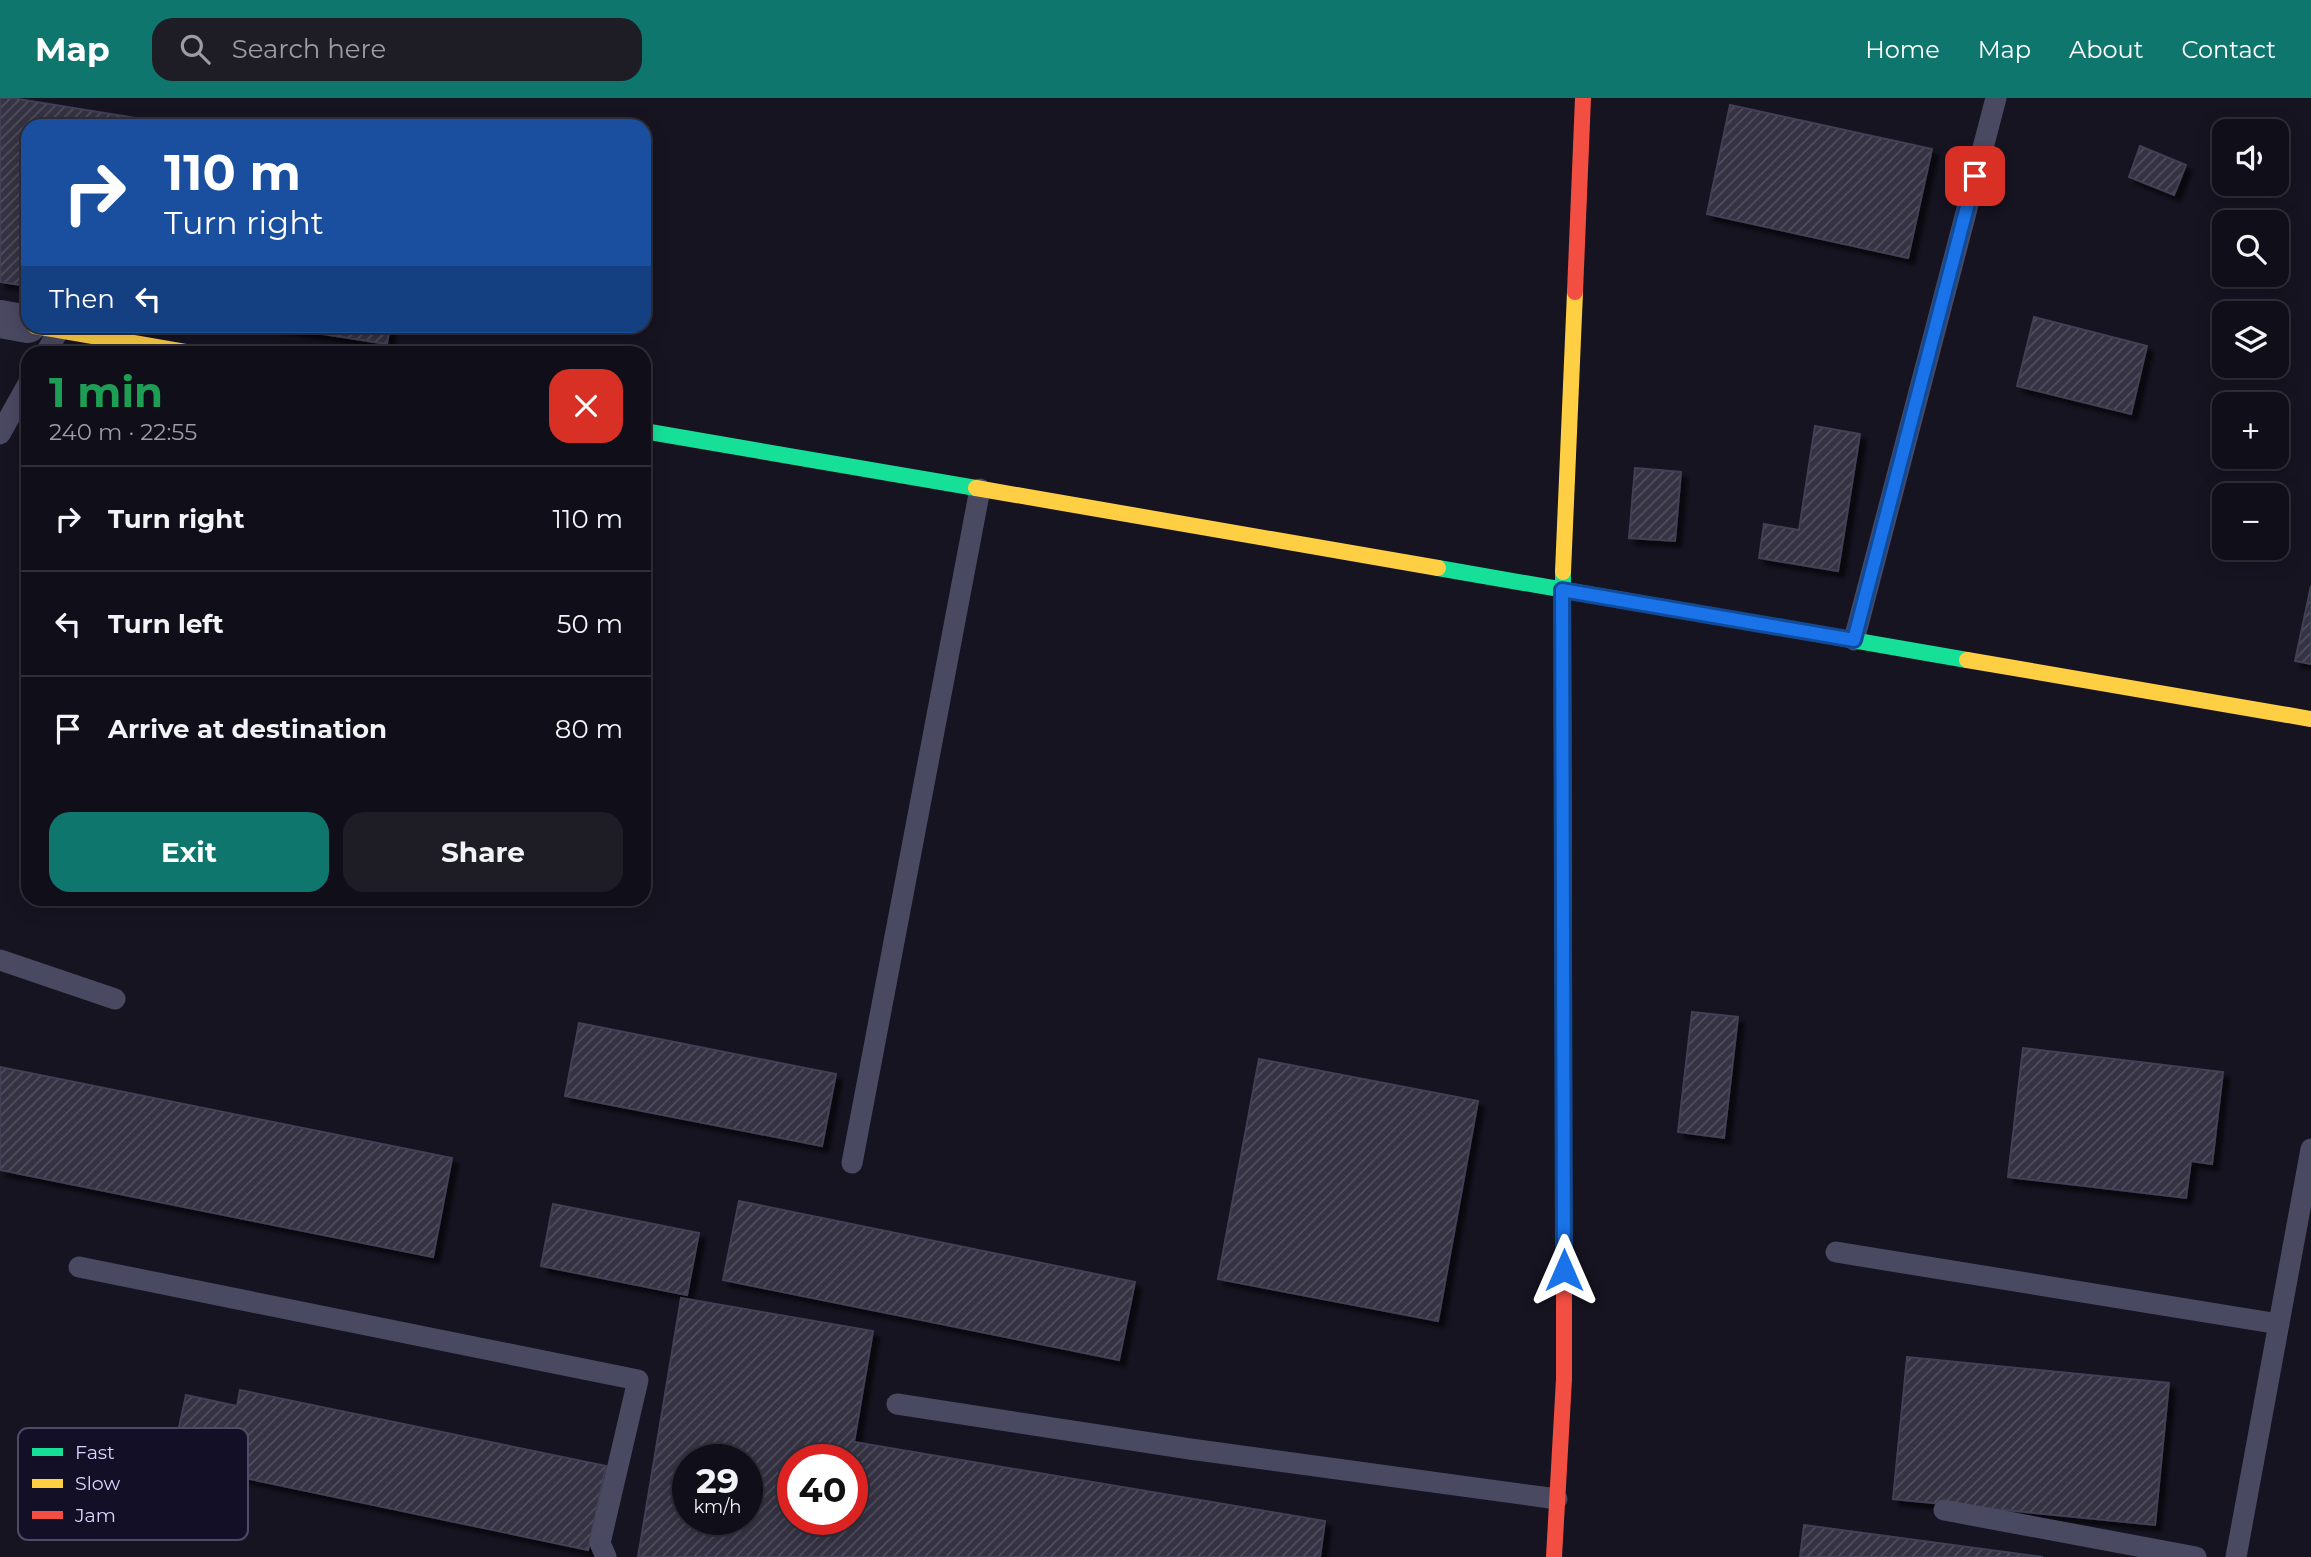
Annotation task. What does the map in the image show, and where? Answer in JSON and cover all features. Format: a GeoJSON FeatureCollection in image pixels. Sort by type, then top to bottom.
{"type":"FeatureCollection","features":[{"type":"Feature","properties":{"kind":"street"},"geometry":{"type":"LineString","coordinates":[[1554,1557],[1564,1379],[1562,590],[1583,98]]}},
{"type":"Feature","properties":{"kind":"street"},"geometry":{"type":"LineString","coordinates":[[0,319],[21,323]]}},
{"type":"Feature","properties":{"kind":"street"},"geometry":{"type":"LineString","coordinates":[[77,333],[151,346]]}},
{"type":"Feature","properties":{"kind":"street"},"geometry":{"type":"LineString","coordinates":[[651,432],[2311,719]]}},
{"type":"Feature","properties":{"kind":"lane"},"geometry":{"type":"LineString","coordinates":[[1854,640],[1996,98]]}},
{"type":"Feature","properties":{"kind":"lane"},"geometry":{"type":"LineString","coordinates":[[0,434],[21,396]]}},
{"type":"Feature","properties":{"kind":"lane"},"geometry":{"type":"LineString","coordinates":[[852,1163],[980,489]]}},
{"type":"Feature","properties":{"kind":"lane"},"geometry":{"type":"LineString","coordinates":[[0,960],[115,999]]}},
{"type":"Feature","properties":{"kind":"lane"},"geometry":{"type":"LineString","coordinates":[[2236,1557],[2311,1149]]}},
{"type":"Feature","properties":{"kind":"lane"},"geometry":{"type":"LineString","coordinates":[[1836,1252],[2279,1324]]}},
{"type":"Feature","properties":{"kind":"lane"},"geometry":{"type":"LineString","coordinates":[[79,1268],[638,1380],[600,1542],[606,1557]]}},
{"type":"Feature","properties":{"kind":"lane"},"geometry":{"type":"LineString","coordinates":[[897,1404],[1190,1450],[1557,1499]]}},
{"type":"Feature","properties":{"kind":"lane"},"geometry":{"type":"LineString","coordinates":[[1944,1510],[2196,1557]]}},
{"type":"Feature","properties":{"kind":"building"},"geometry":{"type":"Polygon","coordinates":[[[0,98],[142,119],[21,119],[21,285],[0,282],[0,98]]]}},
{"type":"Feature","properties":{"kind":"building"},"geometry":{"type":"Polygon","coordinates":[[[1730,105],[1932,149],[1908,258],[1707,214],[1730,105]]]}},
{"type":"Feature","properties":{"kind":"building"},"geometry":{"type":"Polygon","coordinates":[[[2140,146],[2186,165],[2174,195],[2129,177],[2140,146]]]}},
{"type":"Feature","properties":{"kind":"building"},"geometry":{"type":"Polygon","coordinates":[[[2034,317],[2147,346],[2131,414],[2017,386],[2034,317]]]}},
{"type":"Feature","properties":{"kind":"building"},"geometry":{"type":"Polygon","coordinates":[[[317,333],[389,333],[387,344],[317,333]]]}},
{"type":"Feature","properties":{"kind":"building"},"geometry":{"type":"Polygon","coordinates":[[[1815,426],[1860,434],[1838,571],[1759,558],[1764,524],[1799,530],[1815,426]]]}},
{"type":"Feature","properties":{"kind":"building"},"geometry":{"type":"Polygon","coordinates":[[[1635,468],[1681,472],[1675,541],[1629,538],[1635,468]]]}},
{"type":"Feature","properties":{"kind":"building"},"geometry":{"type":"Polygon","coordinates":[[[2311,586],[2311,664],[2295,661],[2311,586]]]}},
{"type":"Feature","properties":{"kind":"building"},"geometry":{"type":"Polygon","coordinates":[[[1692,1012],[1738,1017],[1724,1138],[1678,1132],[1692,1012]]]}},
{"type":"Feature","properties":{"kind":"building"},"geometry":{"type":"Polygon","coordinates":[[[579,1023],[836,1074],[822,1146],[565,1096],[579,1023]]]}},
{"type":"Feature","properties":{"kind":"building"},"geometry":{"type":"Polygon","coordinates":[[[2023,1048],[2223,1072],[2212,1164],[2191,1161],[2186,1198],[2008,1177],[2023,1048]]]}},
{"type":"Feature","properties":{"kind":"building"},"geometry":{"type":"Polygon","coordinates":[[[1259,1059],[1478,1101],[1438,1321],[1218,1279],[1259,1059]]]}},
{"type":"Feature","properties":{"kind":"building"},"geometry":{"type":"Polygon","coordinates":[[[0,1067],[452,1158],[433,1257],[0,1170],[0,1067]]]}},
{"type":"Feature","properties":{"kind":"building"},"geometry":{"type":"Polygon","coordinates":[[[739,1201],[1135,1282],[1119,1360],[723,1280],[739,1201]]]}},
{"type":"Feature","properties":{"kind":"building"},"geometry":{"type":"Polygon","coordinates":[[[553,1204],[699,1233],[687,1295],[541,1266],[553,1204]]]}},
{"type":"Feature","properties":{"kind":"building"},"geometry":{"type":"Polygon","coordinates":[[[681,1298],[873,1331],[854,1442],[866,1444],[777,1444],[777,1535],[868,1535],[868,1444],[1325,1521],[1320,1557],[638,1557],[681,1298]]]}},
{"type":"Feature","properties":{"kind":"building"},"geometry":{"type":"Polygon","coordinates":[[[1907,1357],[2169,1383],[2155,1525],[1893,1499],[1907,1357]]]}},
{"type":"Feature","properties":{"kind":"building"},"geometry":{"type":"Polygon","coordinates":[[[240,1390],[606,1466],[588,1550],[248,1479],[248,1428],[179,1428],[186,1395],[237,1406],[240,1390]]]}},
{"type":"Feature","properties":{"kind":"building"},"geometry":{"type":"Polygon","coordinates":[[[1804,1525],[2043,1557],[1800,1557],[1804,1525]]]}},
{"type":"Feature","properties":{"kind":"traffic: fast"},"geometry":{"type":"LineString","coordinates":[[651,432],[976,488]]}},
{"type":"Feature","properties":{"kind":"traffic: fast"},"geometry":{"type":"LineString","coordinates":[[1438,568],[1967,660]]}},
{"type":"Feature","properties":{"kind":"traffic: fast"},"geometry":{"type":"LineString","coordinates":[[1563,572],[1564,1193]]}},
{"type":"Feature","properties":{"kind":"traffic: slow"},"geometry":{"type":"LineString","coordinates":[[1563,572],[1575,292]]}},
{"type":"Feature","properties":{"kind":"traffic: slow"},"geometry":{"type":"LineString","coordinates":[[76,333],[151,346]]}},
{"type":"Feature","properties":{"kind":"traffic: slow"},"geometry":{"type":"LineString","coordinates":[[976,488],[1438,568]]}},
{"type":"Feature","properties":{"kind":"traffic: slow"},"geometry":{"type":"LineString","coordinates":[[1967,660],[2311,719]]}},
{"type":"Feature","properties":{"kind":"traffic: jam"},"geometry":{"type":"LineString","coordinates":[[1575,292],[1583,98]]}},
{"type":"Feature","properties":{"kind":"traffic: jam"},"geometry":{"type":"LineString","coordinates":[[1554,1557],[1564,1379],[1564,1193]]}},
{"type":"Feature","properties":{"kind":"route"},"geometry":{"type":"LineString","coordinates":[[1564,1270],[1562,590],[1854,640],[1975,176]]}}]}
